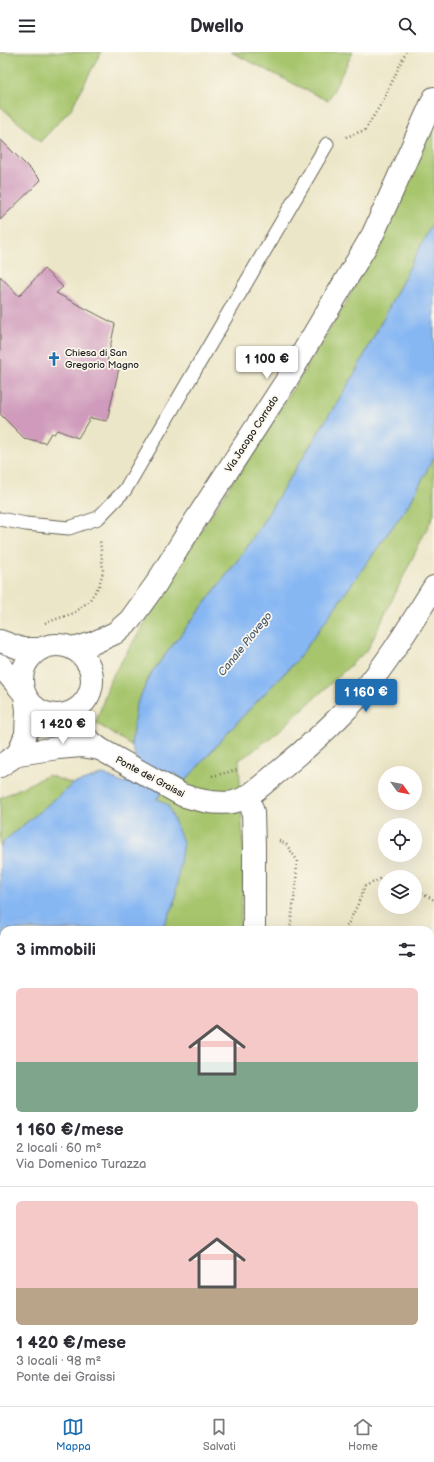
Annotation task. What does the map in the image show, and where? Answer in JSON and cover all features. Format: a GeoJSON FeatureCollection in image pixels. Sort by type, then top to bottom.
{"type":"FeatureCollection","features":[{"type":"Feature","properties":{"kind":"main road","name":"Via Jacopo Corrado"},"geometry":{"type":"LineString","coordinates":[[74,649],[93,643],[115,633],[130,620],[156,584],[193,524],[286,382],[373,234],[434,98]]}},
{"type":"Feature","properties":{"kind":"main road"},"geometry":{"type":"LineString","coordinates":[[254,926],[253,812],[248,796],[311,744],[360,695],[400,642],[434,587]]}},
{"type":"Feature","properties":{"kind":"main road"},"geometry":{"type":"LineString","coordinates":[[0,641],[22,649],[39,649],[57,644],[74,649],[83,656],[89,664],[92,675],[92,685],[89,696],[75,711],[62,715],[46,714],[33,707],[0,665]]}},
{"type":"Feature","properties":{"kind":"main road"},"geometry":{"type":"LineString","coordinates":[[26,753],[27,710],[21,676],[27,660],[39,649]]}},
{"type":"Feature","properties":{"kind":"main road"},"geometry":{"type":"LineString","coordinates":[[0,766],[26,753],[48,738],[62,715]]}},
{"type":"Feature","properties":{"kind":"main road","name":"Ponte dei Graissi"},"geometry":{"type":"LineString","coordinates":[[62,715],[76,730],[100,749],[182,795],[195,799],[220,803],[233,802],[248,796]]}},
{"type":"Feature","properties":{"kind":"main road","name":"Ponte dei Graissi"},"geometry":{"type":"LineString","coordinates":[[26,753],[81,746],[100,749]]}},
{"type":"Feature","properties":{"kind":"lane"},"geometry":{"type":"LineString","coordinates":[[0,519],[26,524],[69,528],[98,518],[125,490],[327,144]]}},
{"type":"Feature","properties":{"kind":"path"},"geometry":{"type":"LineString","coordinates":[[327,144],[366,130],[384,99],[406,52]]}},
{"type":"Feature","properties":{"kind":"path"},"geometry":{"type":"LineString","coordinates":[[39,624],[74,613],[89,601],[99,586],[103,571],[98,518]]}},
{"type":"Feature","properties":{"kind":"path"},"geometry":{"type":"LineString","coordinates":[[286,844],[297,860],[296,884],[291,926]]}},
{"type":"Feature","properties":{"kind":"path"},"geometry":{"type":"LineString","coordinates":[[347,926],[365,886],[378,880]]}},
{"type":"Feature","properties":{"kind":"path"},"geometry":{"type":"LineString","coordinates":[[422,893],[434,900]]}},
{"type":"Feature","properties":{"kind":"green space"},"geometry":{"type":"Polygon","coordinates":[[[0,52],[101,52],[71,109],[40,142],[0,106],[0,52]]]}},
{"type":"Feature","properties":{"kind":"green space"},"geometry":{"type":"Polygon","coordinates":[[[231,52],[353,52],[328,101],[231,52]]]}},
{"type":"Feature","properties":{"kind":"green space"},"geometry":{"type":"Polygon","coordinates":[[[434,120],[434,220],[354,375],[244,552],[152,672],[136,706],[131,745],[96,723],[110,680],[204,526],[296,384],[341,311],[381,238],[434,120]]]}},
{"type":"Feature","properties":{"kind":"green space"},"geometry":{"type":"Polygon","coordinates":[[[434,457],[434,514],[368,649],[280,730],[239,760],[244,868],[240,926],[163,926],[174,905],[157,799],[174,773],[185,781],[242,717],[298,659],[411,501],[434,457]]]}},
{"type":"Feature","properties":{"kind":"green space"},"geometry":{"type":"Polygon","coordinates":[[[48,775],[73,784],[4,841],[0,849],[0,798],[48,775]]]}},
{"type":"Feature","properties":{"kind":"water","name":"Canale Piovego"},"geometry":{"type":"Polygon","coordinates":[[[434,220],[434,457],[411,501],[298,659],[242,717],[185,781],[174,773],[157,799],[168,805],[183,842],[174,905],[163,926],[0,926],[0,849],[4,841],[73,784],[104,774],[124,784],[137,761],[131,745],[136,706],[152,672],[244,552],[354,375],[434,220]]]}},
{"type":"Feature","properties":{"kind":"building"},"geometry":{"type":"Polygon","coordinates":[[[0,139],[41,180],[0,220],[0,139]]]}},
{"type":"Feature","properties":{"kind":"building","name":"Chiesa di San Gregorio Magno"},"geometry":{"type":"Polygon","coordinates":[[[44,269],[63,287],[56,293],[115,324],[107,362],[119,368],[107,421],[90,418],[78,438],[57,430],[54,434],[51,433],[45,443],[24,438],[0,414],[0,276],[19,296],[44,269]]]}},
{"type":"Feature","properties":{"kind":"place","name":"Chiesa di San Gregorio Magno"},"geometry":{"type":"Point","coordinates":[54,359]}}]}
